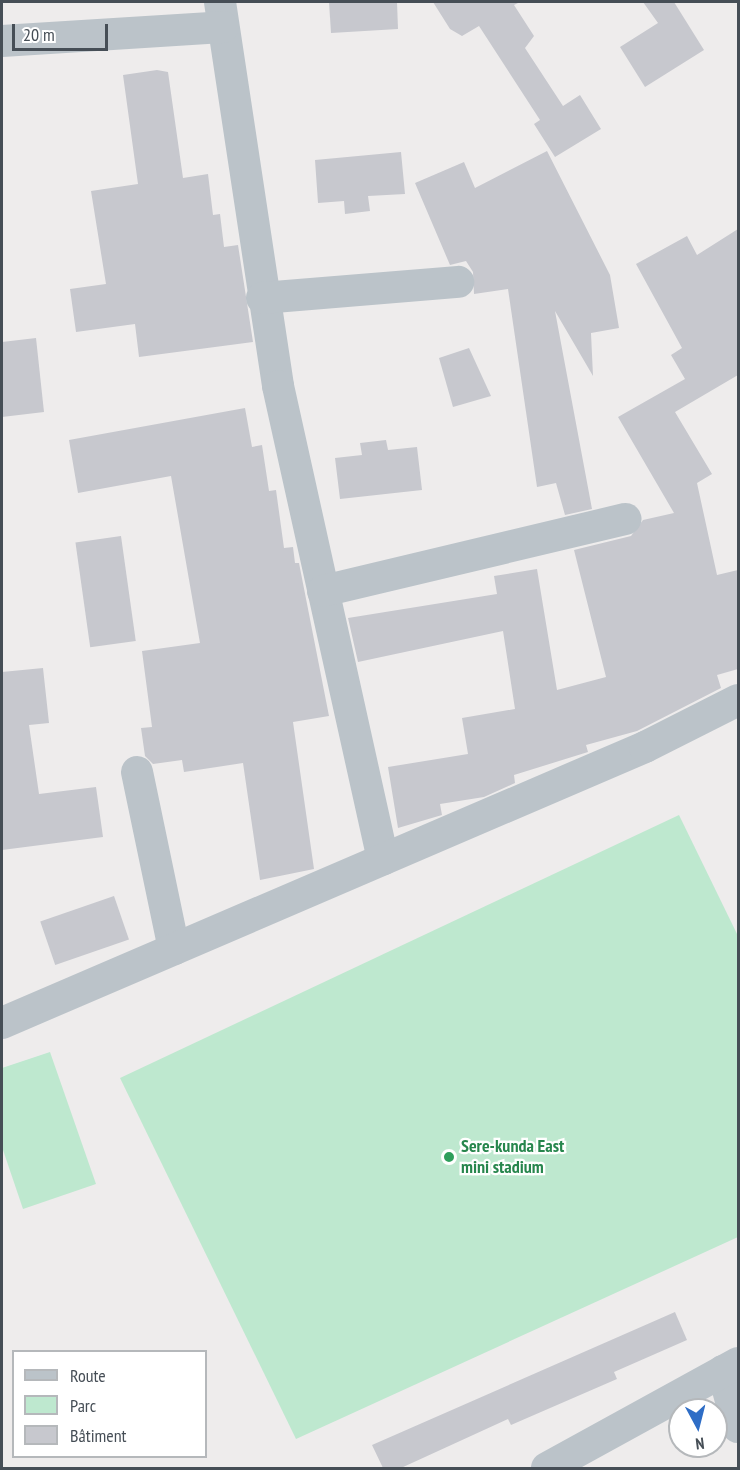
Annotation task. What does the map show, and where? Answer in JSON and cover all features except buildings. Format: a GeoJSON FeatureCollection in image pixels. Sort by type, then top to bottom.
{"type":"FeatureCollection","features":[{"type":"Feature","properties":{"kind":"street"},"geometry":{"type":"LineString","coordinates":[[2,41],[222,14],[262,298],[323,591],[383,859]]}},
{"type":"Feature","properties":{"kind":"street"},"geometry":{"type":"LineString","coordinates":[[262,298],[458,282]]}},
{"type":"Feature","properties":{"kind":"street"},"geometry":{"type":"LineString","coordinates":[[323,591],[626,519]]}},
{"type":"Feature","properties":{"kind":"street"},"geometry":{"type":"LineString","coordinates":[[2,1023],[645,747],[738,700]]}},
{"type":"Feature","properties":{"kind":"street"},"geometry":{"type":"LineString","coordinates":[[137,772],[174,949]]}},
{"type":"Feature","properties":{"kind":"street"},"geometry":{"type":"LineString","coordinates":[[547,1468],[731,1367],[738,1427]]}},
{"type":"Feature","properties":{"kind":"green space","name":"Sere-kunda East mini stadium"},"geometry":{"type":"Polygon","coordinates":[[[679,815],[738,936],[738,1237],[296,1439],[120,1078],[679,815]]]}},
{"type":"Feature","properties":{"kind":"green space"},"geometry":{"type":"Polygon","coordinates":[[[50,1052],[96,1184],[23,1209],[2,1147],[2,1068],[50,1052]]]}},
{"type":"Feature","properties":{"kind":"place","name":"Sere-kunda East mini stadium"},"geometry":{"type":"Point","coordinates":[449,1157]}}]}
